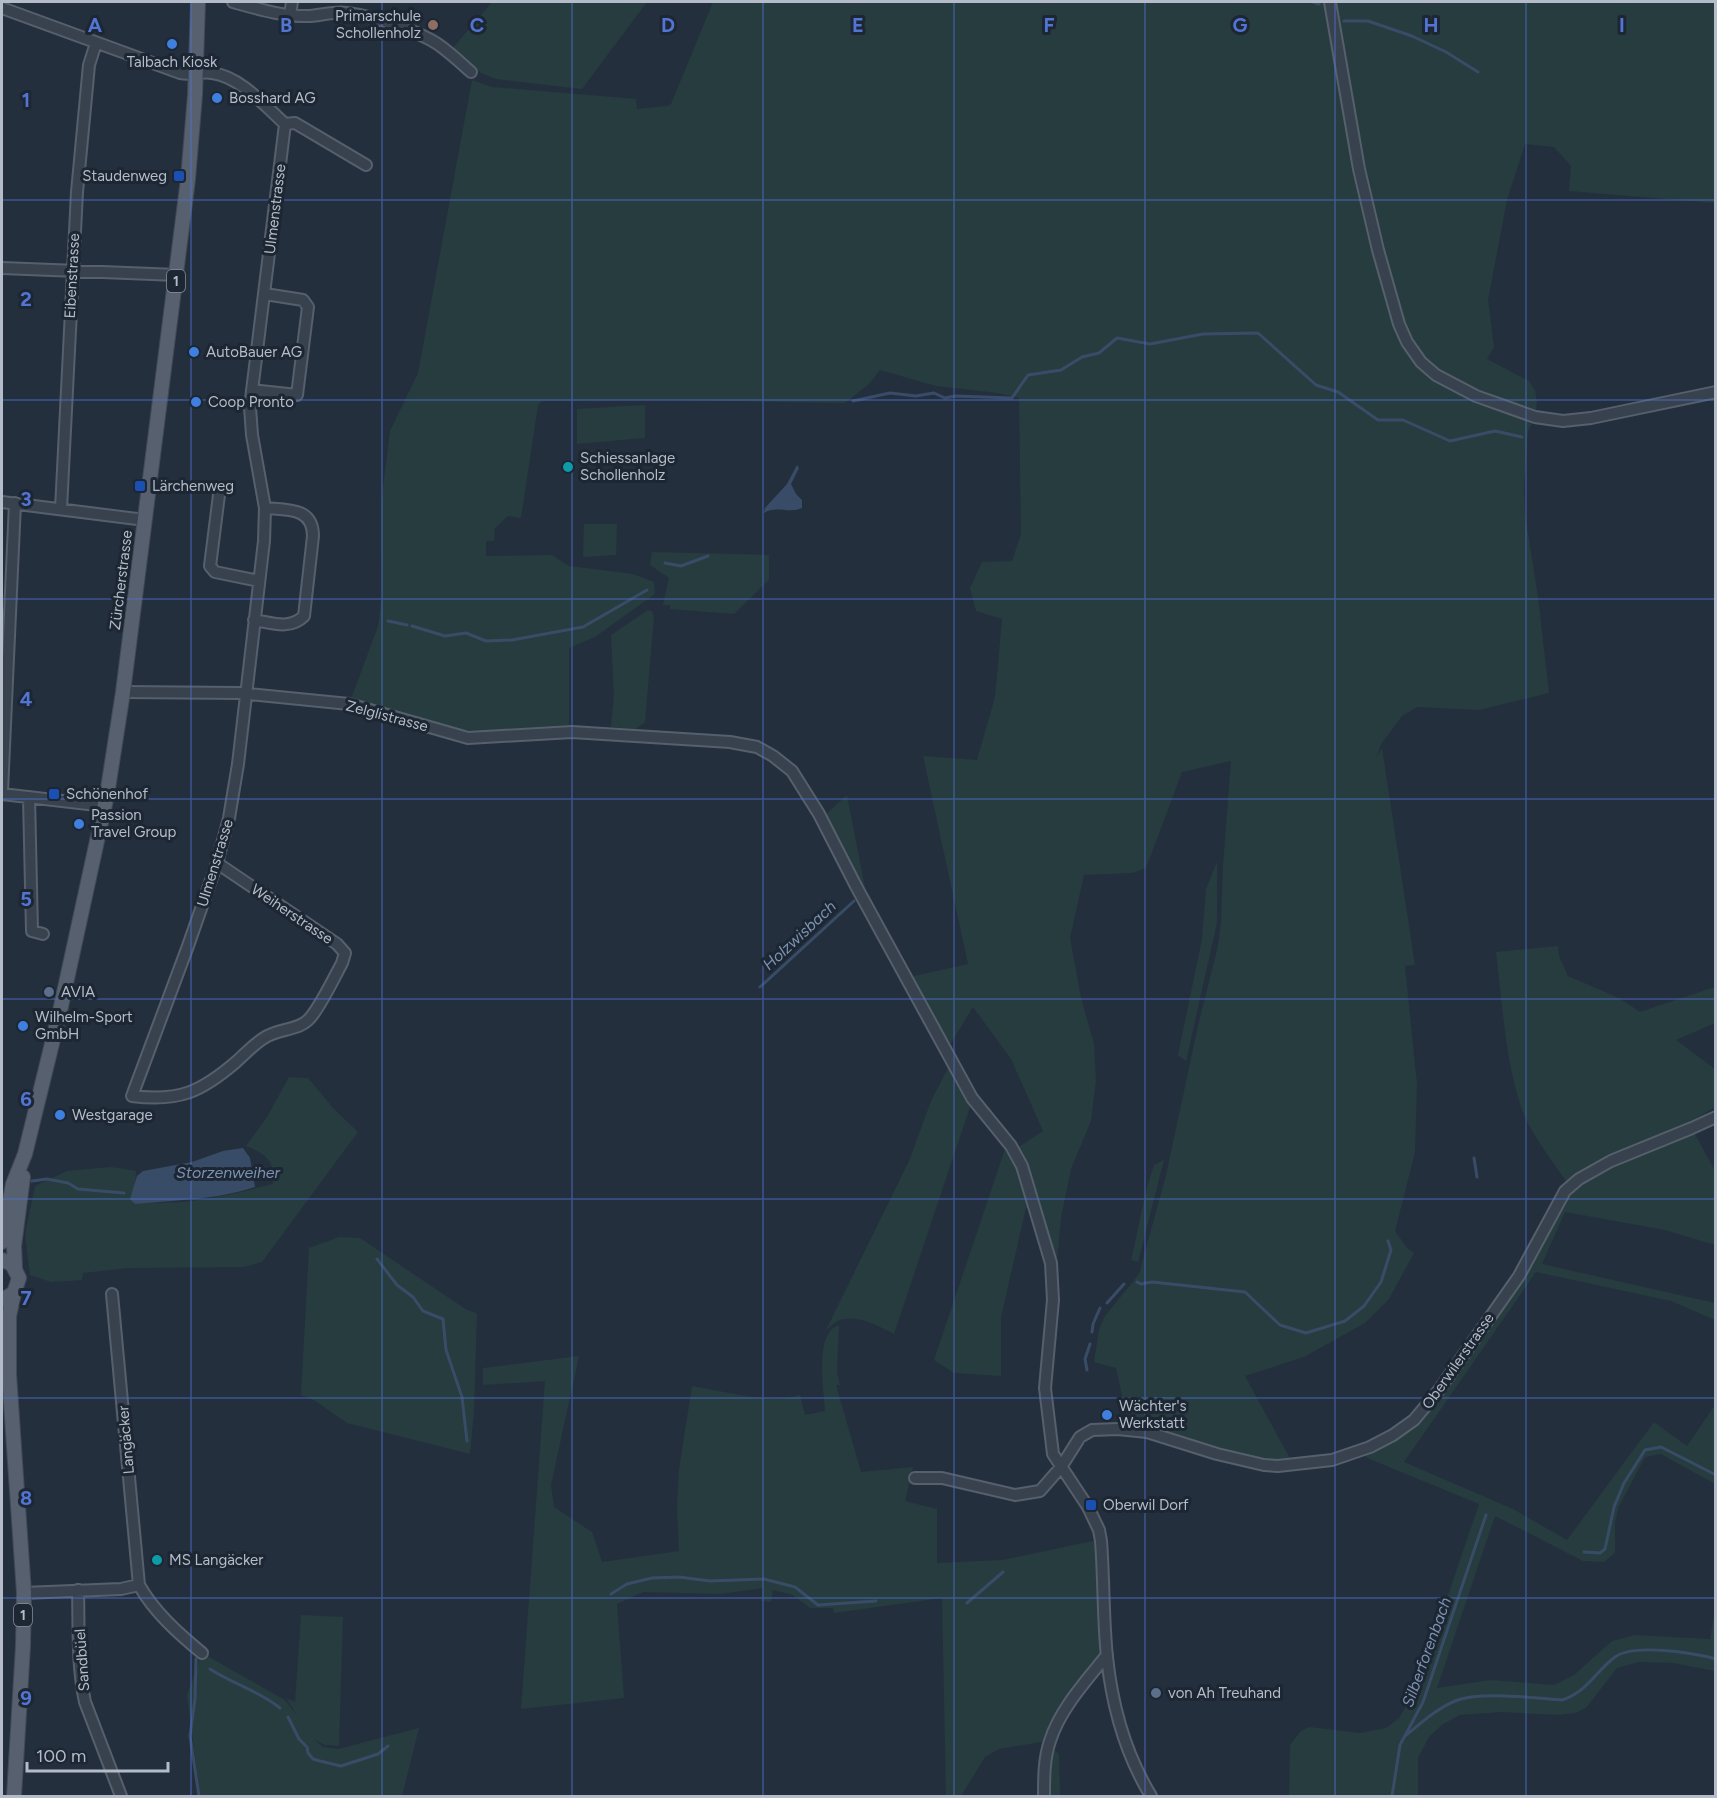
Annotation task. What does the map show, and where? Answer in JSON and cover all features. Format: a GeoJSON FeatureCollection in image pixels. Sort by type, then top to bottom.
{"type":"FeatureCollection","features":[{"type":"Feature","properties":{"kind":"main road","name":"Zürcherstrasse"},"geometry":{"type":"LineString","coordinates":[[8,1296],[17,1289],[19,1278],[15,1269],[14,1240],[25,1154],[60,1011],[105,806],[123,692],[191,155],[198,2]]}},
{"type":"Feature","properties":{"kind":"main road","name":"Zürcherstrasse"},"geometry":{"type":"LineString","coordinates":[[2,1242],[13,1184],[25,1154]]}},
{"type":"Feature","properties":{"kind":"main road"},"geometry":{"type":"LineString","coordinates":[[2,1260],[15,1269]]}},
{"type":"Feature","properties":{"kind":"main road","name":"1"},"geometry":{"type":"LineString","coordinates":[[8,1296],[9,1316],[4,1380],[12,1434],[24,1593],[14,1797]]}},
{"type":"Feature","properties":{"kind":"street"},"geometry":{"type":"LineString","coordinates":[[233,2],[266,11],[310,16],[346,7],[431,40],[471,72]]}},
{"type":"Feature","properties":{"kind":"street"},"geometry":{"type":"LineString","coordinates":[[290,15],[292,2]]}},
{"type":"Feature","properties":{"kind":"street"},"geometry":{"type":"LineString","coordinates":[[1330,2],[1359,169],[1375,239],[1392,304],[1407,342],[1421,362],[1445,381],[1476,396],[1535,417],[1563,421],[1592,418],[1716,392]]}},
{"type":"Feature","properties":{"kind":"street"},"geometry":{"type":"LineString","coordinates":[[2,8],[180,73],[219,74],[239,83],[285,124],[295,123],[366,165]]}},
{"type":"Feature","properties":{"kind":"street","name":"Eibenstrasse"},"geometry":{"type":"LineString","coordinates":[[61,509],[77,192],[89,65],[96,43]]}},
{"type":"Feature","properties":{"kind":"street","name":"Ulmenstrasse"},"geometry":{"type":"LineString","coordinates":[[132,1096],[217,863],[231,807],[259,581],[264,507],[252,435],[250,407],[285,124]]}},
{"type":"Feature","properties":{"kind":"street"},"geometry":{"type":"LineString","coordinates":[[2,268],[177,275]]}},
{"type":"Feature","properties":{"kind":"street"},"geometry":{"type":"LineString","coordinates":[[252,390],[297,395],[308,307],[303,300],[265,294]]}},
{"type":"Feature","properties":{"kind":"street"},"geometry":{"type":"LineString","coordinates":[[220,487],[210,566],[215,572],[259,581]]}},
{"type":"Feature","properties":{"kind":"street"},"geometry":{"type":"LineString","coordinates":[[2,502],[145,520]]}},
{"type":"Feature","properties":{"kind":"street"},"geometry":{"type":"LineString","coordinates":[[15,503],[2,793],[105,806]]}},
{"type":"Feature","properties":{"kind":"street"},"geometry":{"type":"LineString","coordinates":[[254,620],[286,625],[293,624],[304,616],[314,536],[310,520],[301,512],[264,507]]}},
{"type":"Feature","properties":{"kind":"street","name":"Zelglistrasse"},"geometry":{"type":"LineString","coordinates":[[123,692],[245,694],[355,705],[468,738],[572,732],[730,742],[757,747],[792,771],[819,814],[972,1098],[1011,1146],[1022,1166],[1051,1263],[1053,1300],[1045,1388],[1053,1454],[1082,1497],[1099,1530],[1104,1571],[1107,1655],[1117,1712],[1132,1760],[1151,1797]]}},
{"type":"Feature","properties":{"kind":"street"},"geometry":{"type":"LineString","coordinates":[[29,797],[32,931],[43,934]]}},
{"type":"Feature","properties":{"kind":"street","name":"Weiherstrasse"},"geometry":{"type":"LineString","coordinates":[[132,1096],[158,1099],[178,1096],[204,1086],[227,1070],[265,1037],[281,1029],[298,1026],[309,1019],[342,963],[345,953],[337,944],[217,863]]}},
{"type":"Feature","properties":{"kind":"street","name":"Oberwilerstrasse"},"geometry":{"type":"LineString","coordinates":[[915,1478],[942,1478],[1015,1495],[1040,1491],[1061,1467],[1080,1437],[1092,1430],[1131,1429],[1147,1432],[1264,1466],[1332,1460],[1370,1447],[1393,1435],[1414,1420],[1439,1390],[1519,1276],[1564,1191],[1579,1179],[1611,1161],[1716,1117]]}},
{"type":"Feature","properties":{"kind":"street","name":"Langäcker"},"geometry":{"type":"LineString","coordinates":[[112,1294],[139,1585]]}},
{"type":"Feature","properties":{"kind":"street"},"geometry":{"type":"LineString","coordinates":[[24,1593],[121,1589],[139,1585],[167,1620],[202,1653]]}},
{"type":"Feature","properties":{"kind":"street","name":"Sandbüel"},"geometry":{"type":"LineString","coordinates":[[78,1590],[82,1690],[121,1797]]}},
{"type":"Feature","properties":{"kind":"street"},"geometry":{"type":"LineString","coordinates":[[1044,1797],[1045,1761],[1051,1738],[1066,1710],[1107,1655]]}},
{"type":"Feature","properties":{"kind":"green space"},"geometry":{"type":"Polygon","coordinates":[[[492,2],[647,2],[582,89],[496,79],[481,73],[452,49],[492,2]]]}},
{"type":"Feature","properties":{"kind":"green space"},"geometry":{"type":"Polygon","coordinates":[[[713,2],[1715,2],[1715,203],[1569,191],[1571,166],[1554,147],[1525,144],[1507,200],[1488,300],[1494,347],[1487,359],[1529,381],[1535,390],[1537,402],[1535,417],[1528,431],[1524,487],[1525,514],[1538,597],[1549,693],[1479,710],[1417,707],[1402,716],[1381,744],[1377,757],[1382,748],[1415,965],[1405,966],[1417,1084],[1415,1152],[1395,1231],[1407,1248],[1414,1253],[1389,1299],[1365,1323],[1304,1357],[1245,1376],[1292,1462],[1264,1462],[1196,1444],[1159,1430],[1128,1424],[1116,1368],[1094,1362],[1099,1329],[1105,1316],[1139,1274],[1166,1175],[1218,946],[1231,761],[1182,772],[1146,868],[1132,873],[1084,875],[1070,938],[1081,998],[1094,1044],[1096,1081],[1091,1121],[1071,1169],[1061,1218],[1057,1260],[1053,1260],[1017,1148],[1043,1131],[1011,1059],[973,1007],[948,1048],[910,977],[968,964],[923,756],[977,760],[995,697],[1002,619],[976,611],[970,588],[982,562],[1012,561],[1021,534],[1019,398],[997,393],[936,386],[880,370],[869,384],[845,403],[673,400],[542,401],[538,405],[521,518],[508,516],[495,528],[494,541],[486,541],[486,556],[552,555],[569,566],[633,574],[654,582],[655,594],[595,637],[569,648],[569,725],[476,731],[455,730],[351,699],[378,626],[382,595],[381,504],[390,431],[418,373],[472,80],[492,87],[636,99],[637,109],[667,106],[671,104],[713,2]]]}},
{"type":"Feature","properties":{"kind":"green space"},"geometry":{"type":"Polygon","coordinates":[[[645,405],[645,438],[577,444],[577,409],[645,405]]]}},
{"type":"Feature","properties":{"kind":"green space"},"geometry":{"type":"Polygon","coordinates":[[[584,524],[617,524],[616,555],[583,557],[584,524]]]}},
{"type":"Feature","properties":{"kind":"green space"},"geometry":{"type":"Polygon","coordinates":[[[652,552],[769,555],[769,580],[734,614],[670,609],[670,605],[663,605],[669,578],[650,565],[652,552]]]}},
{"type":"Feature","properties":{"kind":"green space"},"geometry":{"type":"Polygon","coordinates":[[[648,610],[652,611],[654,617],[645,722],[636,729],[611,727],[614,695],[611,635],[648,610]]]}},
{"type":"Feature","properties":{"kind":"green space"},"geometry":{"type":"Polygon","coordinates":[[[847,795],[867,898],[824,816],[847,795]]]}},
{"type":"Feature","properties":{"kind":"green space"},"geometry":{"type":"Polygon","coordinates":[[[1217,862],[1217,923],[1186,1061],[1178,1055],[1202,939],[1206,889],[1217,862]]]}},
{"type":"Feature","properties":{"kind":"green space"},"geometry":{"type":"Polygon","coordinates":[[[1558,946],[1559,956],[1568,976],[1619,998],[1640,1012],[1715,987],[1715,1023],[1676,1040],[1715,1069],[1715,1107],[1689,1123],[1715,1171],[1715,1245],[1665,1230],[1565,1212],[1542,1264],[1715,1303],[1715,1320],[1671,1301],[1536,1272],[1404,1462],[1513,1509],[1567,1540],[1654,1422],[1687,1446],[1715,1405],[1715,1484],[1661,1454],[1645,1457],[1618,1508],[1615,1523],[1615,1553],[1604,1562],[1583,1561],[1495,1516],[1437,1688],[1491,1680],[1554,1685],[1574,1675],[1612,1641],[1635,1635],[1710,1639],[1715,1610],[1715,1671],[1673,1663],[1639,1662],[1617,1668],[1586,1708],[1575,1713],[1558,1715],[1501,1712],[1460,1715],[1443,1724],[1429,1737],[1418,1758],[1418,1796],[1289,1796],[1290,1745],[1301,1731],[1309,1727],[1360,1733],[1386,1728],[1399,1718],[1415,1692],[1479,1504],[1367,1458],[1363,1453],[1428,1411],[1570,1187],[1535,1136],[1520,1104],[1507,1048],[1496,952],[1558,946]]]}},
{"type":"Feature","properties":{"kind":"green space"},"geometry":{"type":"Polygon","coordinates":[[[949,1066],[971,1104],[894,1334],[859,1319],[838,1321],[826,1330],[909,1161],[931,1101],[949,1066]]]}},
{"type":"Feature","properties":{"kind":"green space"},"geometry":{"type":"Polygon","coordinates":[[[289,1077],[308,1078],[334,1109],[358,1132],[262,1262],[244,1267],[128,1268],[83,1273],[82,1280],[51,1282],[30,1275],[25,1234],[35,1186],[67,1171],[111,1167],[136,1171],[134,1200],[150,1202],[185,1202],[273,1184],[271,1164],[268,1159],[260,1152],[246,1146],[267,1117],[289,1077]]]}},
{"type":"Feature","properties":{"kind":"green space"},"geometry":{"type":"Polygon","coordinates":[[[1006,1146],[1020,1168],[1032,1208],[1026,1208],[1001,1317],[1001,1376],[954,1373],[934,1360],[1006,1146]]]}},
{"type":"Feature","properties":{"kind":"green space"},"geometry":{"type":"Polygon","coordinates":[[[1164,1160],[1138,1262],[1131,1260],[1150,1177],[1154,1165],[1164,1160]]]}},
{"type":"Feature","properties":{"kind":"green space"},"geometry":{"type":"Polygon","coordinates":[[[339,1237],[360,1238],[467,1310],[477,1313],[474,1411],[470,1454],[347,1423],[314,1400],[301,1395],[309,1248],[339,1237]]]}},
{"type":"Feature","properties":{"kind":"green space"},"geometry":{"type":"Polygon","coordinates":[[[839,1325],[837,1372],[840,1385],[836,1385],[861,1472],[913,1467],[905,1501],[937,1509],[937,1563],[1003,1560],[1097,1540],[1104,1654],[1047,1741],[999,1749],[985,1757],[961,1796],[946,1796],[942,1598],[834,1613],[833,1608],[810,1608],[793,1595],[773,1590],[771,1602],[761,1601],[763,1588],[720,1594],[643,1592],[617,1604],[624,1698],[521,1709],[545,1381],[483,1385],[483,1368],[579,1356],[551,1485],[554,1507],[592,1532],[602,1562],[679,1551],[677,1507],[679,1469],[692,1386],[761,1398],[788,1398],[800,1395],[805,1415],[825,1411],[822,1358],[826,1338],[831,1330],[839,1325]]]}},
{"type":"Feature","properties":{"kind":"green space"},"geometry":{"type":"Polygon","coordinates":[[[301,1615],[343,1617],[339,1746],[325,1745],[314,1739],[323,1747],[338,1749],[419,1728],[402,1796],[200,1796],[187,1695],[202,1653],[285,1700],[298,1717],[286,1698],[295,1702],[301,1615]]]}},
{"type":"Feature","properties":{"kind":"green space"},"geometry":{"type":"Polygon","coordinates":[[[1051,1747],[1059,1754],[1060,1796],[1047,1796],[1051,1747]]]}},
{"type":"Feature","properties":{"kind":"water"},"geometry":{"type":"Polygon","coordinates":[[[797,465],[799,468],[791,484],[802,500],[802,508],[773,510],[764,513],[765,508],[787,484],[797,465]]]}},
{"type":"Feature","properties":{"kind":"water","name":"Storzenweiher"},"geometry":{"type":"Polygon","coordinates":[[[243,1148],[250,1158],[255,1187],[225,1195],[195,1199],[135,1204],[130,1199],[137,1176],[143,1171],[192,1162],[223,1151],[243,1148]]]}},
{"type":"Feature","properties":{"kind":"waterway"},"geometry":{"type":"LineString","coordinates":[[1313,2],[1319,4]]}},
{"type":"Feature","properties":{"kind":"waterway"},"geometry":{"type":"LineString","coordinates":[[1344,21],[1368,21],[1412,36],[1446,52],[1478,72]]}},
{"type":"Feature","properties":{"kind":"waterway"},"geometry":{"type":"LineString","coordinates":[[853,401],[890,393],[916,396],[934,393],[945,398],[955,396],[1012,398],[1028,375],[1061,370],[1082,357],[1099,353],[1117,338],[1150,344],[1203,334],[1258,333],[1316,385],[1338,392],[1378,420],[1403,420],[1450,441],[1495,431],[1522,437]]}},
{"type":"Feature","properties":{"kind":"waterway"},"geometry":{"type":"LineString","coordinates":[[665,563],[681,566],[708,556]]}},
{"type":"Feature","properties":{"kind":"waterway"},"geometry":{"type":"LineString","coordinates":[[412,626],[445,636],[466,633],[486,641],[512,640],[583,627],[647,590]]}},
{"type":"Feature","properties":{"kind":"waterway"},"geometry":{"type":"LineString","coordinates":[[388,621],[407,625]]}},
{"type":"Feature","properties":{"kind":"waterway","name":"Holzwisbach"},"geometry":{"type":"LineString","coordinates":[[760,987],[854,901]]}},
{"type":"Feature","properties":{"kind":"waterway"},"geometry":{"type":"LineString","coordinates":[[1474,1158],[1477,1177]]}},
{"type":"Feature","properties":{"kind":"waterway"},"geometry":{"type":"LineString","coordinates":[[32,1181],[47,1179],[68,1183],[78,1189],[124,1193]]}},
{"type":"Feature","properties":{"kind":"waterway"},"geometry":{"type":"LineString","coordinates":[[1137,1282],[1245,1292],[1280,1325],[1306,1333],[1345,1321],[1364,1306],[1381,1282],[1391,1250],[1388,1241]]}},
{"type":"Feature","properties":{"kind":"waterway"},"geometry":{"type":"LineString","coordinates":[[377,1259],[397,1285],[413,1297],[423,1311],[443,1319],[446,1350],[462,1397],[467,1441]]}},
{"type":"Feature","properties":{"kind":"waterway"},"geometry":{"type":"LineString","coordinates":[[1107,1303],[1124,1284]]}},
{"type":"Feature","properties":{"kind":"waterway"},"geometry":{"type":"LineString","coordinates":[[1092,1332],[1100,1308]]}},
{"type":"Feature","properties":{"kind":"waterway"},"geometry":{"type":"LineString","coordinates":[[1087,1370],[1085,1359],[1090,1344]]}},
{"type":"Feature","properties":{"kind":"waterway"},"geometry":{"type":"LineString","coordinates":[[1584,1552],[1600,1553],[1605,1549],[1614,1507],[1624,1483],[1645,1450],[1661,1447],[1716,1475]]}},
{"type":"Feature","properties":{"kind":"waterway","name":"Silberforenbach"},"geometry":{"type":"LineString","coordinates":[[1392,1796],[1400,1745],[1423,1702],[1486,1515]]}},
{"type":"Feature","properties":{"kind":"waterway"},"geometry":{"type":"LineString","coordinates":[[967,1603],[1003,1572]]}},
{"type":"Feature","properties":{"kind":"waterway"},"geometry":{"type":"LineString","coordinates":[[611,1594],[627,1584],[652,1578],[679,1577],[710,1581],[764,1579],[795,1587],[818,1605],[876,1601]]}},
{"type":"Feature","properties":{"kind":"waterway"},"geometry":{"type":"LineString","coordinates":[[1405,1736],[1441,1708],[1466,1698],[1507,1696],[1562,1700],[1570,1697],[1615,1657],[1624,1653],[1650,1650],[1694,1654],[1716,1659]]}},
{"type":"Feature","properties":{"kind":"waterway"},"geometry":{"type":"LineString","coordinates":[[196,1659],[195,1699],[190,1736],[199,1796]]}},
{"type":"Feature","properties":{"kind":"waterway"},"geometry":{"type":"LineString","coordinates":[[210,1669],[280,1708]]}},
{"type":"Feature","properties":{"kind":"waterway"},"geometry":{"type":"LineString","coordinates":[[288,1717],[299,1739],[307,1747],[313,1759],[341,1766],[378,1754],[388,1746]]}},
{"type":"Feature","properties":{"kind":"place","name":"Primarschule Schollenholz"},"geometry":{"type":"Point","coordinates":[433,25]}},
{"type":"Feature","properties":{"kind":"place","name":"Talbach Kiosk"},"geometry":{"type":"Point","coordinates":[172,44]}},
{"type":"Feature","properties":{"kind":"place","name":"Bosshard AG"},"geometry":{"type":"Point","coordinates":[217,98]}},
{"type":"Feature","properties":{"kind":"place","name":"Staudenweg"},"geometry":{"type":"Point","coordinates":[179,176]}},
{"type":"Feature","properties":{"kind":"place","name":"AutoBauer AG"},"geometry":{"type":"Point","coordinates":[194,352]}},
{"type":"Feature","properties":{"kind":"place","name":"Coop Pronto"},"geometry":{"type":"Point","coordinates":[196,402]}},
{"type":"Feature","properties":{"kind":"place","name":"Schiessanlage Schollenholz"},"geometry":{"type":"Point","coordinates":[568,467]}},
{"type":"Feature","properties":{"kind":"place","name":"Lärchenweg"},"geometry":{"type":"Point","coordinates":[140,486]}},
{"type":"Feature","properties":{"kind":"place","name":"Schönenhof"},"geometry":{"type":"Point","coordinates":[54,794]}},
{"type":"Feature","properties":{"kind":"place","name":"Passion Travel Group"},"geometry":{"type":"Point","coordinates":[79,824]}},
{"type":"Feature","properties":{"kind":"place","name":"AVIA"},"geometry":{"type":"Point","coordinates":[49,992]}},
{"type":"Feature","properties":{"kind":"place","name":"Wilhelm-Sport GmbH"},"geometry":{"type":"Point","coordinates":[23,1026]}},
{"type":"Feature","properties":{"kind":"place","name":"Westgarage"},"geometry":{"type":"Point","coordinates":[60,1115]}},
{"type":"Feature","properties":{"kind":"place","name":"Wächter's Werkstatt"},"geometry":{"type":"Point","coordinates":[1107,1415]}},
{"type":"Feature","properties":{"kind":"place","name":"Oberwil Dorf"},"geometry":{"type":"Point","coordinates":[1091,1505]}},
{"type":"Feature","properties":{"kind":"place","name":"MS Langäcker"},"geometry":{"type":"Point","coordinates":[157,1560]}},
{"type":"Feature","properties":{"kind":"place","name":"von Ah Treuhand"},"geometry":{"type":"Point","coordinates":[1156,1693]}}]}
